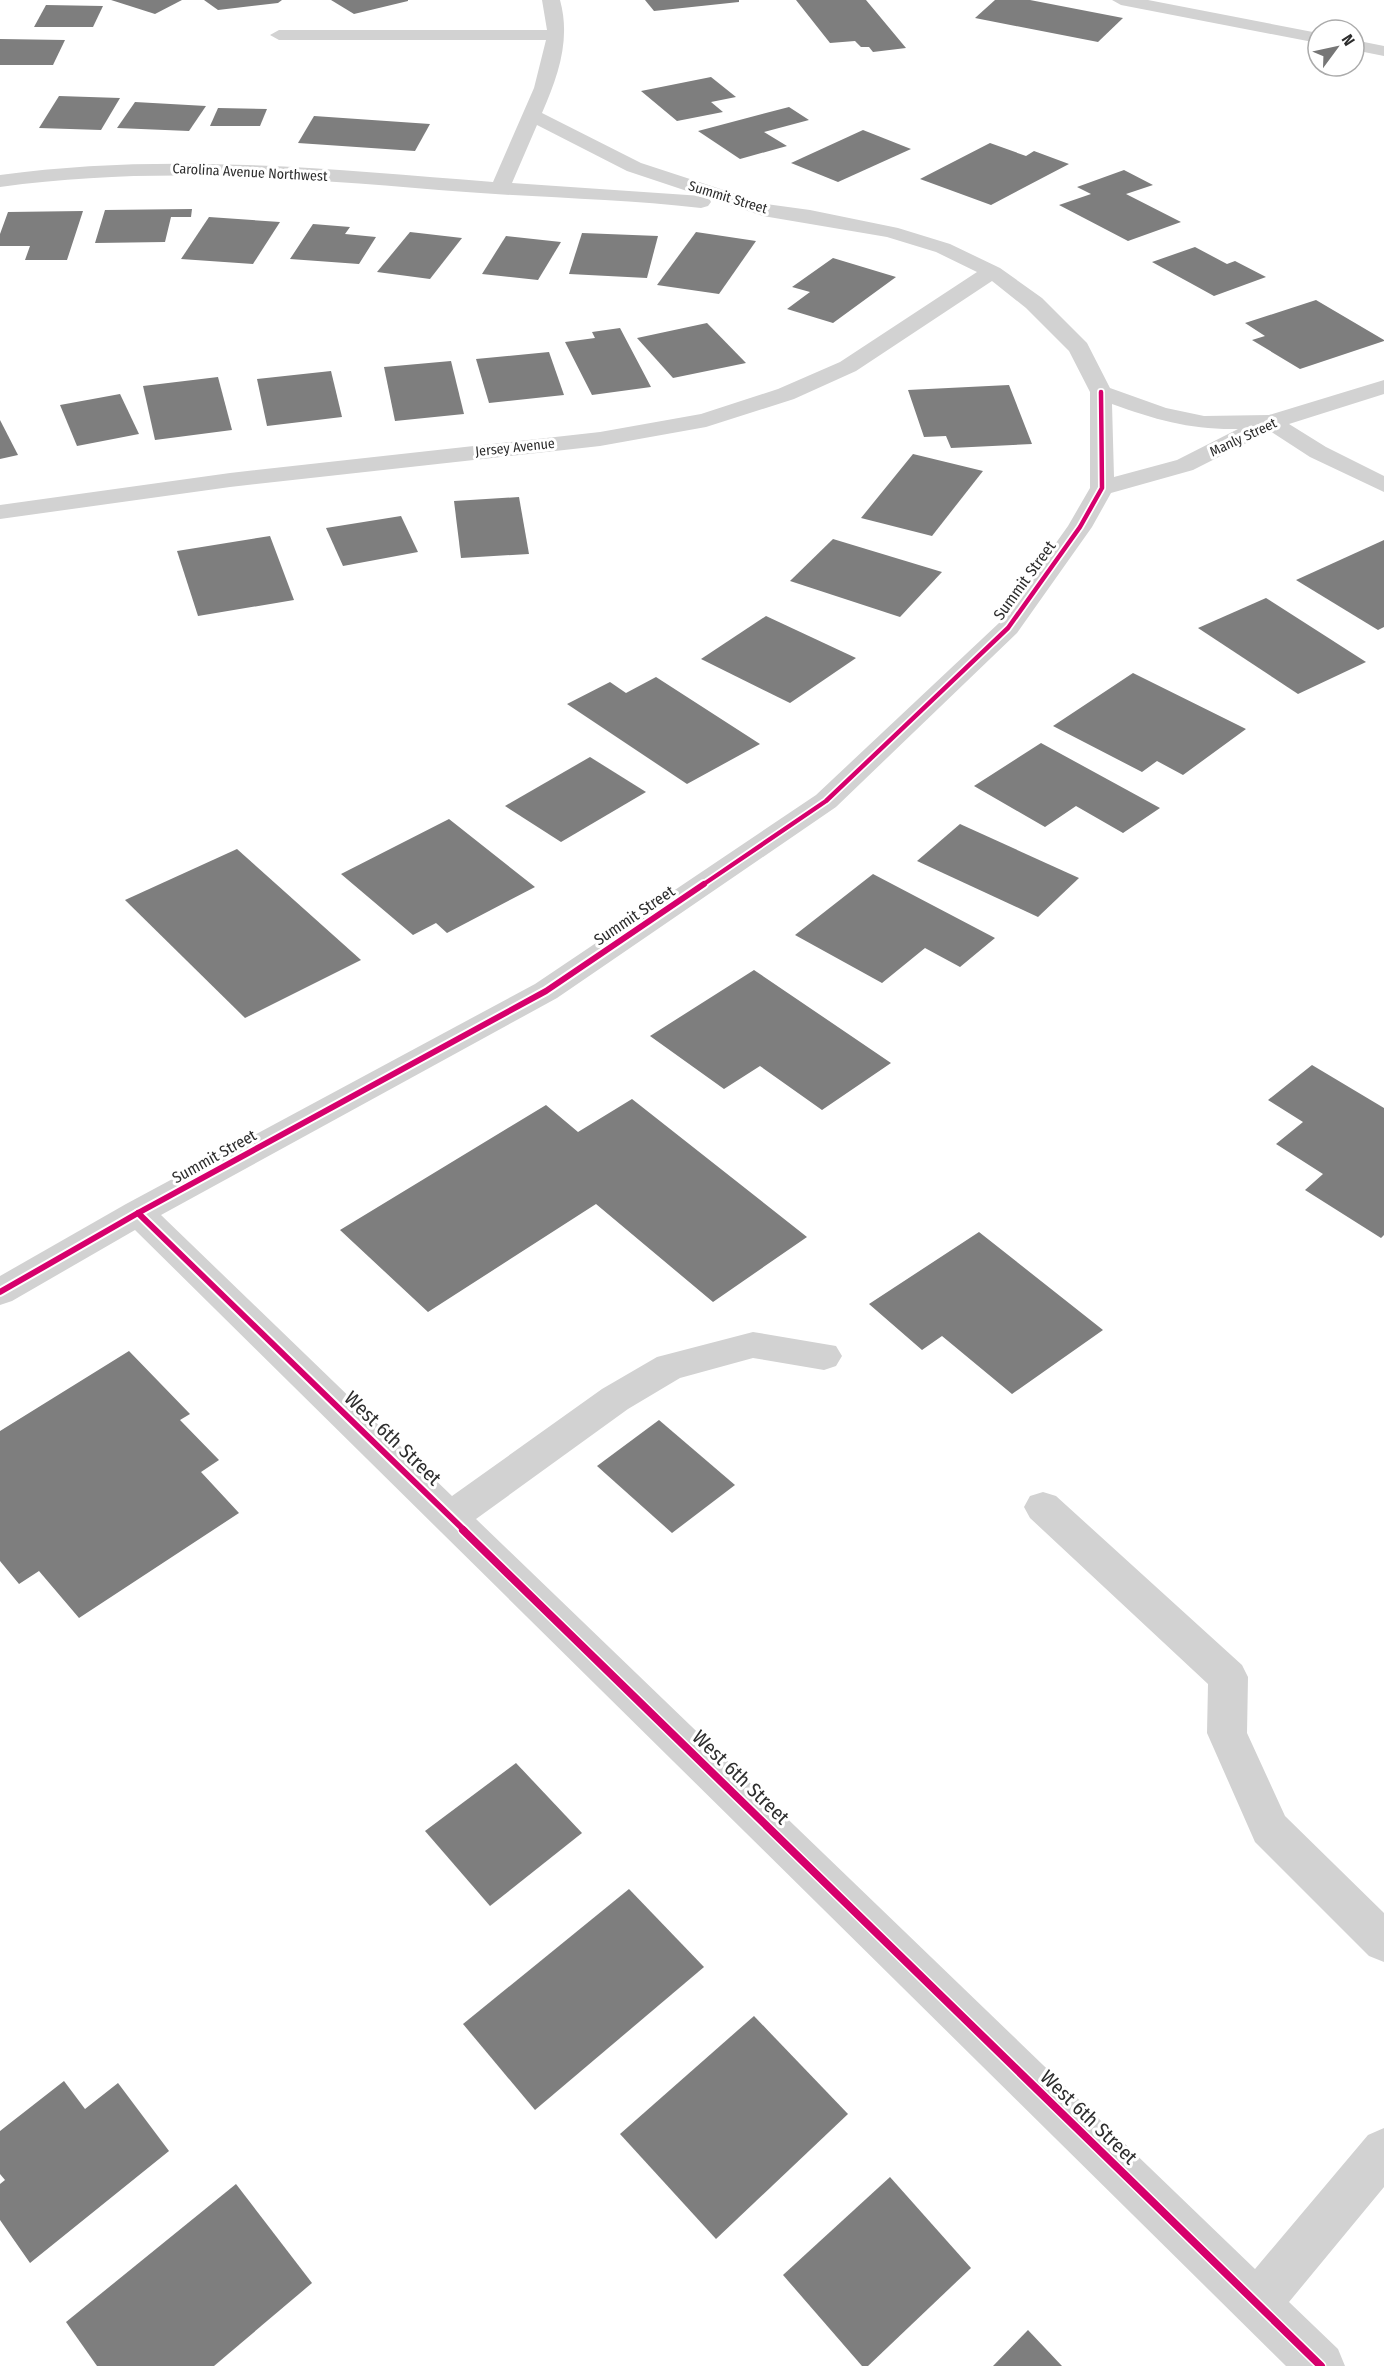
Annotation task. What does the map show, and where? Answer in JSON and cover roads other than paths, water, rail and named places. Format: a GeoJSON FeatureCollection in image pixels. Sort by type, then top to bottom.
{"type":"FeatureCollection","features":[{"type":"Feature","properties":{"kind":"street"},"geometry":{"type":"LineString","coordinates":[[500,189],[546,83],[555,35],[554,10],[551,0]]}},
{"type":"Feature","properties":{"kind":"street"},"geometry":{"type":"LineString","coordinates":[[1121,0],[1306,36]]}},
{"type":"Feature","properties":{"kind":"street"},"geometry":{"type":"LineString","coordinates":[[279,35],[555,35]]}},
{"type":"Feature","properties":{"kind":"street"},"geometry":{"type":"LineString","coordinates":[[1366,47],[1384,51]]}},
{"type":"Feature","properties":{"kind":"street","name":"Summit Street"},"geometry":{"type":"LineString","coordinates":[[0,1292],[138,1213],[546,991],[826,801],[1008,628],[1080,527],[1102,488],[1101,392],[1079,348],[1034,303],[993,272],[943,248],[891,232],[810,216],[763,210],[634,167],[532,115]]}},
{"type":"Feature","properties":{"kind":"street","name":"Carolina Avenue Northwest"},"geometry":{"type":"LineString","coordinates":[[0,181],[47,173],[160,167],[304,174],[695,201],[763,210]]}},
{"type":"Feature","properties":{"kind":"street","name":"Jersey Avenue"},"geometry":{"type":"LineString","coordinates":[[0,512],[86,498],[243,478],[574,441],[678,425],[736,411],[804,387],[862,359],[921,320],[972,282],[993,272]]}},
{"type":"Feature","properties":{"kind":"street","name":"Manly Street"},"geometry":{"type":"LineString","coordinates":[[1102,488],[1185,465],[1271,422],[1384,387]]}},
{"type":"Feature","properties":{"kind":"street"},"geometry":{"type":"LineString","coordinates":[[1101,392],[1160,414],[1204,423],[1271,422],[1318,452],[1384,485]]}},
{"type":"Feature","properties":{"kind":"street","name":"West 6th Street"},"geometry":{"type":"LineString","coordinates":[[138,1213],[1321,2366]]}},
{"type":"Feature","properties":{"kind":"street"},"geometry":{"type":"LineString","coordinates":[[451,1517],[615,1399],[670,1367],[753,1345],[824,1356]]}},
{"type":"Feature","properties":{"kind":"street"},"geometry":{"type":"LineString","coordinates":[[1043,1506],[1228,1677],[1227,1733],[1270,1829],[1384,1942]]}},
{"type":"Feature","properties":{"kind":"street"},"geometry":{"type":"LineString","coordinates":[[1257,2303],[1384,2151]]}}]}
